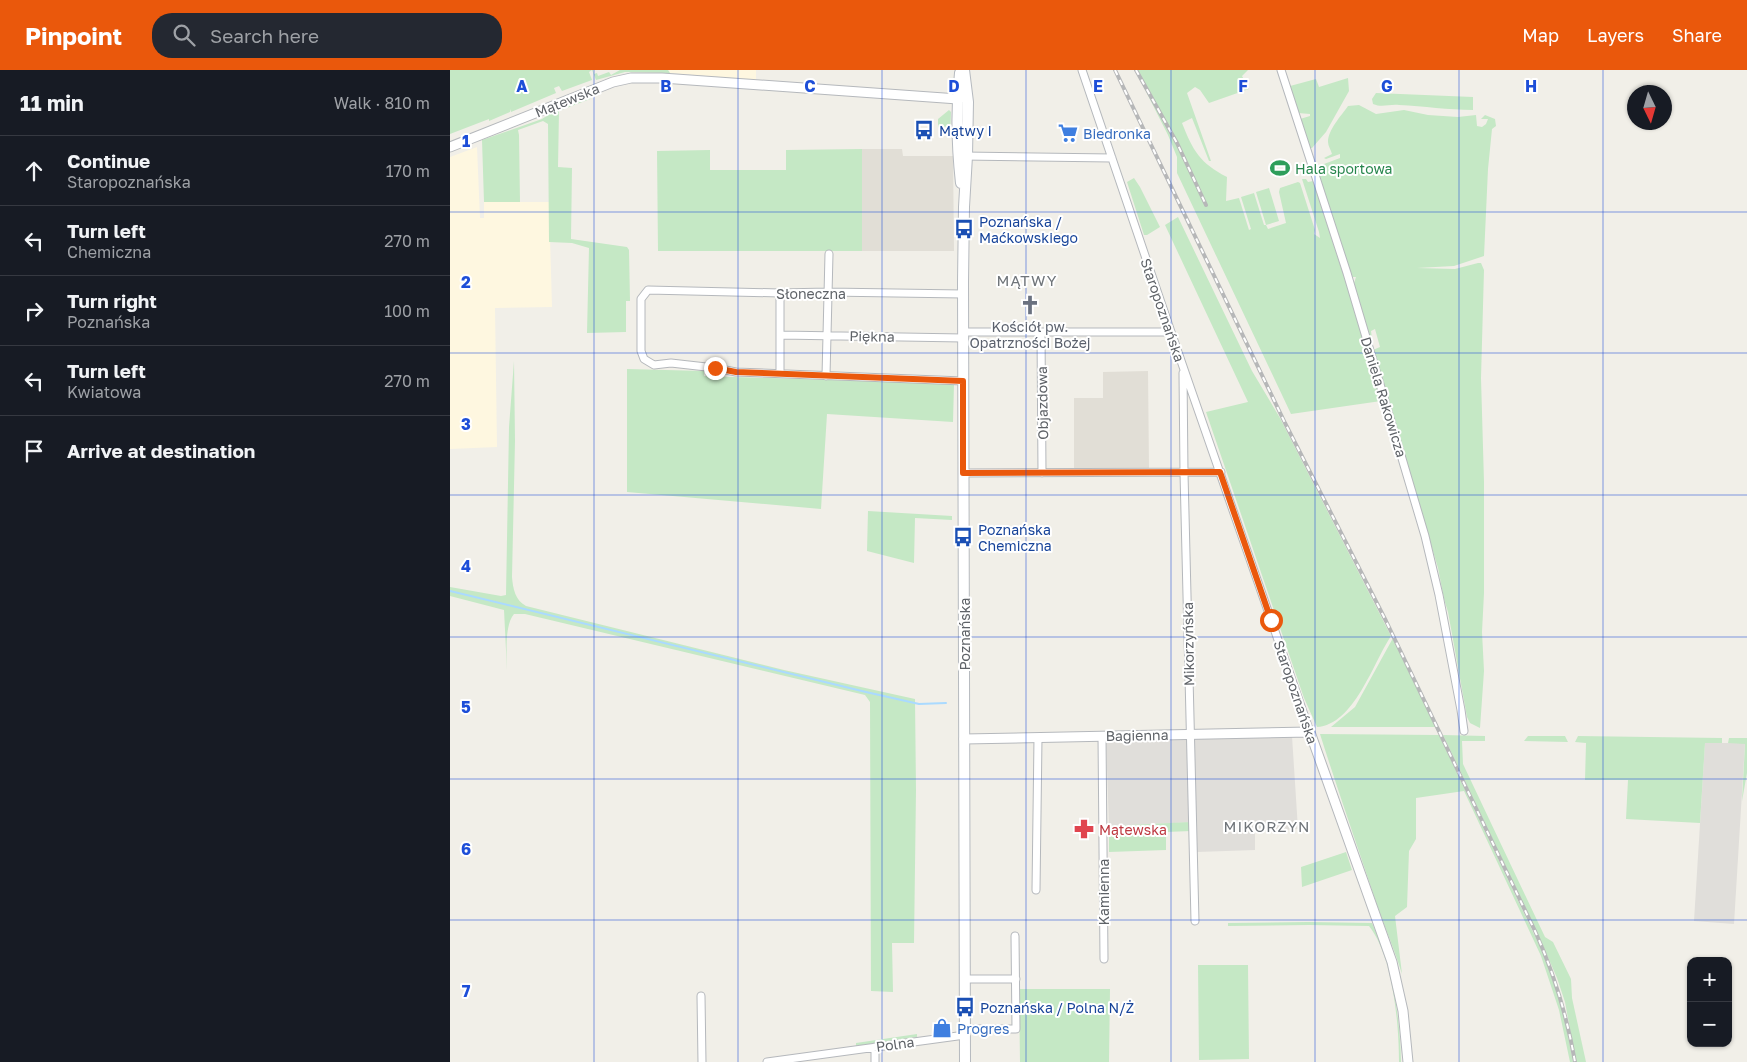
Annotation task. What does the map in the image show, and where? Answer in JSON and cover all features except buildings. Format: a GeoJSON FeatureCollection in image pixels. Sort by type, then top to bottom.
{"type":"FeatureCollection","features":[{"type":"Feature","properties":{"kind":"main road","name":"Poznańska"},"geometry":{"type":"LineString","coordinates":[[962,70],[966,86],[967,115],[963,156]]}},
{"type":"Feature","properties":{"kind":"main road","name":"Poznańska"},"geometry":{"type":"LineString","coordinates":[[962,70],[958,99],[963,156],[964,207],[965,1062]]}},
{"type":"Feature","properties":{"kind":"street","name":"Staropoznańska"},"geometry":{"type":"LineString","coordinates":[[1082,70],[1183,368],[1358,871],[1392,962],[1404,1017],[1408,1062]]}},
{"type":"Feature","properties":{"kind":"street","name":"Daniela Rakowicza"},"geometry":{"type":"LineString","coordinates":[[1281,70],[1347,273],[1426,536],[1464,731]]}},
{"type":"Feature","properties":{"kind":"street","name":"Mątewska"},"geometry":{"type":"LineString","coordinates":[[450,147],[591,90],[632,78],[662,78],[958,99]]}},
{"type":"Feature","properties":{"kind":"street"},"geometry":{"type":"LineString","coordinates":[[966,86],[964,93],[958,99],[967,115]]}},
{"type":"Feature","properties":{"kind":"street"},"geometry":{"type":"LineString","coordinates":[[963,156],[1112,158]]}},
{"type":"Feature","properties":{"kind":"street"},"geometry":{"type":"LineString","coordinates":[[826,376],[829,254]]}},
{"type":"Feature","properties":{"kind":"street","name":"Słoneczna"},"geometry":{"type":"LineString","coordinates":[[780,373],[736,372],[671,364],[654,365],[644,359],[641,351],[641,299],[648,290],[963,294]]}},
{"type":"Feature","properties":{"kind":"street"},"geometry":{"type":"LineString","coordinates":[[780,293],[780,373],[963,381]]}},
{"type":"Feature","properties":{"kind":"street"},"geometry":{"type":"LineString","coordinates":[[963,335],[1041,332],[1171,332]]}},
{"type":"Feature","properties":{"kind":"street","name":"Objazdowa"},"geometry":{"type":"LineString","coordinates":[[1041,332],[1042,474]]}},
{"type":"Feature","properties":{"kind":"street","name":"Piękna"},"geometry":{"type":"LineString","coordinates":[[780,335],[963,335]]}},
{"type":"Feature","properties":{"kind":"street","name":"Mikorzyńska"},"geometry":{"type":"LineString","coordinates":[[1183,368],[1195,921]]}},
{"type":"Feature","properties":{"kind":"street"},"geometry":{"type":"LineString","coordinates":[[1183,396],[1193,394]]}},
{"type":"Feature","properties":{"kind":"street"},"geometry":{"type":"LineString","coordinates":[[963,473],[1220,472]]}},
{"type":"Feature","properties":{"kind":"street","name":"Bagienna"},"geometry":{"type":"LineString","coordinates":[[964,739],[1310,732]]}},
{"type":"Feature","properties":{"kind":"street","name":"Kamienna"},"geometry":{"type":"LineString","coordinates":[[1102,736],[1104,959]]}},
{"type":"Feature","properties":{"kind":"street"},"geometry":{"type":"LineString","coordinates":[[1036,890],[1038,738]]}},
{"type":"Feature","properties":{"kind":"street"},"geometry":{"type":"LineString","coordinates":[[964,979],[1016,979],[1015,936]]}},
{"type":"Feature","properties":{"kind":"street","name":"Polna"},"geometry":{"type":"LineString","coordinates":[[767,1062],[819,1058],[965,1032],[1016,1028],[1016,979]]}},
{"type":"Feature","properties":{"kind":"street"},"geometry":{"type":"LineString","coordinates":[[701,996],[702,1062]]}},
{"type":"Feature","properties":{"kind":"street"},"geometry":{"type":"LineString","coordinates":[[875,1047],[875,1062]]}},
{"type":"Feature","properties":{"kind":"shaded area"},"geometry":{"type":"Polygon","coordinates":[[[668,70],[756,70],[756,80],[670,73],[668,70]]]}},
{"type":"Feature","properties":{"kind":"shaded area"},"geometry":{"type":"Polygon","coordinates":[[[477,147],[480,218],[484,218],[484,202],[549,202],[552,307],[495,308],[497,447],[450,449],[450,157],[477,147]]]}},
{"type":"Feature","properties":{"kind":"shaded area"},"geometry":{"type":"Polygon","coordinates":[[[862,149],[902,149],[903,156],[953,156],[954,251],[862,251],[862,149]]]}},
{"type":"Feature","properties":{"kind":"shaded area"},"geometry":{"type":"Polygon","coordinates":[[[1148,371],[1149,468],[1074,468],[1074,398],[1103,398],[1103,372],[1148,371]]]}},
{"type":"Feature","properties":{"kind":"shaded area"},"geometry":{"type":"Polygon","coordinates":[[[1292,736],[1298,829],[1255,832],[1255,850],[1197,852],[1196,822],[1109,826],[1106,740],[1292,736]]]}},
{"type":"Feature","properties":{"kind":"shaded area"},"geometry":{"type":"Polygon","coordinates":[[[1705,743],[1745,743],[1734,924],[1694,921],[1705,743]]]}},
{"type":"Feature","properties":{"kind":"green space"},"geometry":{"type":"Polygon","coordinates":[[[450,70],[592,70],[589,72],[592,80],[562,91],[559,86],[554,88],[556,93],[511,112],[510,109],[510,112],[489,121],[489,119],[450,134],[450,70]]]}},
{"type":"Feature","properties":{"kind":"green space"},"geometry":{"type":"Polygon","coordinates":[[[592,70],[598,76],[609,72],[611,75],[620,70],[668,70],[670,73],[625,72],[596,80],[592,70]]]}},
{"type":"Feature","properties":{"kind":"green space"},"geometry":{"type":"Polygon","coordinates":[[[1135,70],[1248,70],[1242,76],[1249,89],[1209,103],[1200,90],[1195,87],[1187,93],[1211,161],[1209,161],[1192,118],[1182,123],[1198,155],[1210,167],[1227,177],[1226,201],[1239,198],[1249,230],[1251,229],[1241,197],[1254,193],[1264,225],[1268,229],[1286,223],[1279,192],[1280,188],[1298,182],[1300,183],[1315,230],[1314,234],[1320,238],[1302,179],[1306,179],[1308,182],[1313,181],[1348,289],[1381,401],[1291,414],[1177,173],[1177,157],[1135,70]]]}},
{"type":"Feature","properties":{"kind":"green space"},"geometry":{"type":"Polygon","coordinates":[[[1348,78],[1349,91],[1326,132],[1312,148],[1309,148],[1300,119],[1310,116],[1310,114],[1298,113],[1290,86],[1316,79],[1319,87],[1348,78]]]}},
{"type":"Feature","properties":{"kind":"green space"},"geometry":{"type":"Polygon","coordinates":[[[1376,93],[1473,97],[1473,110],[1376,105],[1373,104],[1372,99],[1376,93]]]}},
{"type":"Feature","properties":{"kind":"green space"},"geometry":{"type":"Polygon","coordinates":[[[589,97],[590,99],[559,111],[558,167],[572,168],[571,239],[627,247],[629,250],[630,301],[626,301],[626,332],[587,333],[589,248],[572,243],[549,242],[548,124],[543,121],[518,130],[520,202],[484,202],[482,140],[542,119],[554,111],[555,113],[557,110],[589,97]]]}},
{"type":"Feature","properties":{"kind":"green space"},"geometry":{"type":"Polygon","coordinates":[[[1359,105],[1376,114],[1404,110],[1428,115],[1458,117],[1476,115],[1477,126],[1482,127],[1488,119],[1481,119],[1485,115],[1495,119],[1496,126],[1492,129],[1488,169],[1484,256],[1454,266],[1417,268],[1455,269],[1481,263],[1484,270],[1481,378],[1484,482],[1482,632],[1484,671],[1480,728],[1470,723],[1467,717],[1438,568],[1373,350],[1380,347],[1375,329],[1371,331],[1371,340],[1354,283],[1356,277],[1352,277],[1318,174],[1320,172],[1317,172],[1316,167],[1340,158],[1340,154],[1324,158],[1332,154],[1328,144],[1330,133],[1348,106],[1359,105]]]}},
{"type":"Feature","properties":{"kind":"green space"},"geometry":{"type":"Polygon","coordinates":[[[949,110],[951,112],[950,136],[938,127],[938,119],[949,110]]]}},
{"type":"Feature","properties":{"kind":"green space"},"geometry":{"type":"Polygon","coordinates":[[[862,149],[862,251],[658,251],[657,151],[710,150],[710,170],[786,170],[786,150],[862,149]]]}},
{"type":"Feature","properties":{"kind":"green space"},"geometry":{"type":"Polygon","coordinates":[[[1134,178],[1160,227],[1147,235],[1144,235],[1127,182],[1134,178]]]}},
{"type":"Feature","properties":{"kind":"green space"},"geometry":{"type":"Polygon","coordinates":[[[1269,188],[1279,221],[1266,225],[1256,192],[1269,188]]]}},
{"type":"Feature","properties":{"kind":"green space"},"geometry":{"type":"Polygon","coordinates":[[[1178,217],[1252,371],[1280,418],[1391,636],[1352,704],[1342,716],[1330,724],[1317,727],[1304,698],[1206,412],[1248,402],[1165,225],[1178,217]]]}},
{"type":"Feature","properties":{"kind":"green space"},"geometry":{"type":"Polygon","coordinates":[[[514,361],[515,441],[512,577],[515,594],[522,604],[784,670],[915,699],[914,943],[892,943],[893,992],[871,991],[870,702],[865,695],[525,614],[514,614],[511,619],[507,641],[507,670],[504,610],[450,596],[450,587],[501,596],[506,595],[509,427],[514,361]]]}},
{"type":"Feature","properties":{"kind":"green space"},"geometry":{"type":"Polygon","coordinates":[[[627,369],[704,371],[704,376],[954,384],[953,422],[827,414],[821,509],[627,492],[627,369]]]}},
{"type":"Feature","properties":{"kind":"green space"},"geometry":{"type":"Polygon","coordinates":[[[868,511],[952,516],[952,520],[915,518],[914,563],[867,551],[868,511]]]}},
{"type":"Feature","properties":{"kind":"green space"},"geometry":{"type":"Polygon","coordinates":[[[1393,638],[1436,727],[1331,727],[1355,707],[1393,638]]]}},
{"type":"Feature","properties":{"kind":"green space"},"geometry":{"type":"Polygon","coordinates":[[[1320,734],[1439,735],[1544,955],[1563,1009],[1573,1062],[1570,1062],[1559,1010],[1541,956],[1464,791],[1416,798],[1416,839],[1409,851],[1407,907],[1395,916],[1402,974],[1320,734]]]}},
{"type":"Feature","properties":{"kind":"green space"},"geometry":{"type":"Polygon","coordinates":[[[1443,735],[1485,736],[1485,741],[1462,741],[1463,764],[1545,937],[1553,942],[1571,979],[1572,998],[1586,1062],[1576,1062],[1565,1002],[1557,978],[1443,735]]]}},
{"type":"Feature","properties":{"kind":"green space"},"geometry":{"type":"Polygon","coordinates":[[[1528,736],[1565,736],[1568,742],[1524,741],[1528,736]]]}},
{"type":"Feature","properties":{"kind":"green space"},"geometry":{"type":"Polygon","coordinates":[[[1578,736],[1722,738],[1722,743],[1705,743],[1700,823],[1626,819],[1628,780],[1585,780],[1586,743],[1575,742],[1578,736]]]}},
{"type":"Feature","properties":{"kind":"green space"},"geometry":{"type":"Polygon","coordinates":[[[1729,738],[1747,738],[1747,773],[1742,801],[1745,744],[1728,743],[1729,738]]]}},
{"type":"Feature","properties":{"kind":"green space"},"geometry":{"type":"Polygon","coordinates":[[[1190,822],[1191,831],[1166,832],[1166,850],[1109,852],[1109,826],[1190,822]]]}},
{"type":"Feature","properties":{"kind":"green space"},"geometry":{"type":"Polygon","coordinates":[[[1346,852],[1352,870],[1302,887],[1301,867],[1346,852]]]}},
{"type":"Feature","properties":{"kind":"green space"},"geometry":{"type":"Polygon","coordinates":[[[1228,923],[1372,923],[1385,957],[1390,974],[1394,991],[1399,1026],[1401,1062],[1399,1062],[1396,1010],[1389,972],[1384,955],[1369,926],[1228,926],[1228,923]]]}},
{"type":"Feature","properties":{"kind":"green space"},"geometry":{"type":"Polygon","coordinates":[[[1198,965],[1248,965],[1249,1059],[1199,1060],[1198,965]]]}},
{"type":"Feature","properties":{"kind":"green space"},"geometry":{"type":"Polygon","coordinates":[[[1019,989],[1110,989],[1109,1062],[1020,1062],[1019,989]]]}},
{"type":"Feature","properties":{"kind":"green space"},"geometry":{"type":"Polygon","coordinates":[[[917,1034],[917,1037],[856,1046],[856,1043],[917,1034]]]}},
{"type":"Feature","properties":{"kind":"waterway"},"geometry":{"type":"LineString","coordinates":[[450,591],[919,704],[946,703]]}},
{"type":"Feature","properties":{"kind":"railway"},"geometry":{"type":"LineString","coordinates":[[1115,70],[1285,423],[1386,621],[1535,931],[1559,995],[1575,1062]]}},
{"type":"Feature","properties":{"kind":"railway"},"geometry":{"type":"LineString","coordinates":[[1136,70],[1177,143],[1206,205]]}},
{"type":"Feature","properties":{"kind":"place","name":"Mątwy I"},"geometry":{"type":"Point","coordinates":[924,130]}},
{"type":"Feature","properties":{"kind":"place","name":"Biedronka"},"geometry":{"type":"Point","coordinates":[1068,133]}},
{"type":"Feature","properties":{"kind":"place","name":"Hala sportowa"},"geometry":{"type":"Point","coordinates":[1280,168]}},
{"type":"Feature","properties":{"kind":"place","name":"Poznańska / Maćkowskiego"},"geometry":{"type":"Point","coordinates":[964,229]}},
{"type":"Feature","properties":{"kind":"place","name":"Kościół pw. Opatrzności Bożej"},"geometry":{"type":"Point","coordinates":[1030,305]}},
{"type":"Feature","properties":{"kind":"place","name":"Poznańska Chemiczna"},"geometry":{"type":"Point","coordinates":[963,537]}},
{"type":"Feature","properties":{"kind":"place","name":"Mątewska"},"geometry":{"type":"Point","coordinates":[1084,829]}},
{"type":"Feature","properties":{"kind":"place","name":"Poznańska / Polna N/Ż"},"geometry":{"type":"Point","coordinates":[965,1007]}},
{"type":"Feature","properties":{"kind":"place","name":"Progres"},"geometry":{"type":"Point","coordinates":[942,1028]}},
{"type":"Feature","properties":{"kind":"district","name":"MĄTWY"},"geometry":{"type":"Point","coordinates":[1027,280]}},
{"type":"Feature","properties":{"kind":"district","name":"MIKORZYN"},"geometry":{"type":"Point","coordinates":[1267,826]}},
{"type":"Feature","properties":{"kind":"route"},"geometry":{"type":"LineString","coordinates":[[715,368],[736,372],[963,381],[963,473],[1220,472],[1271,620]]}}]}
